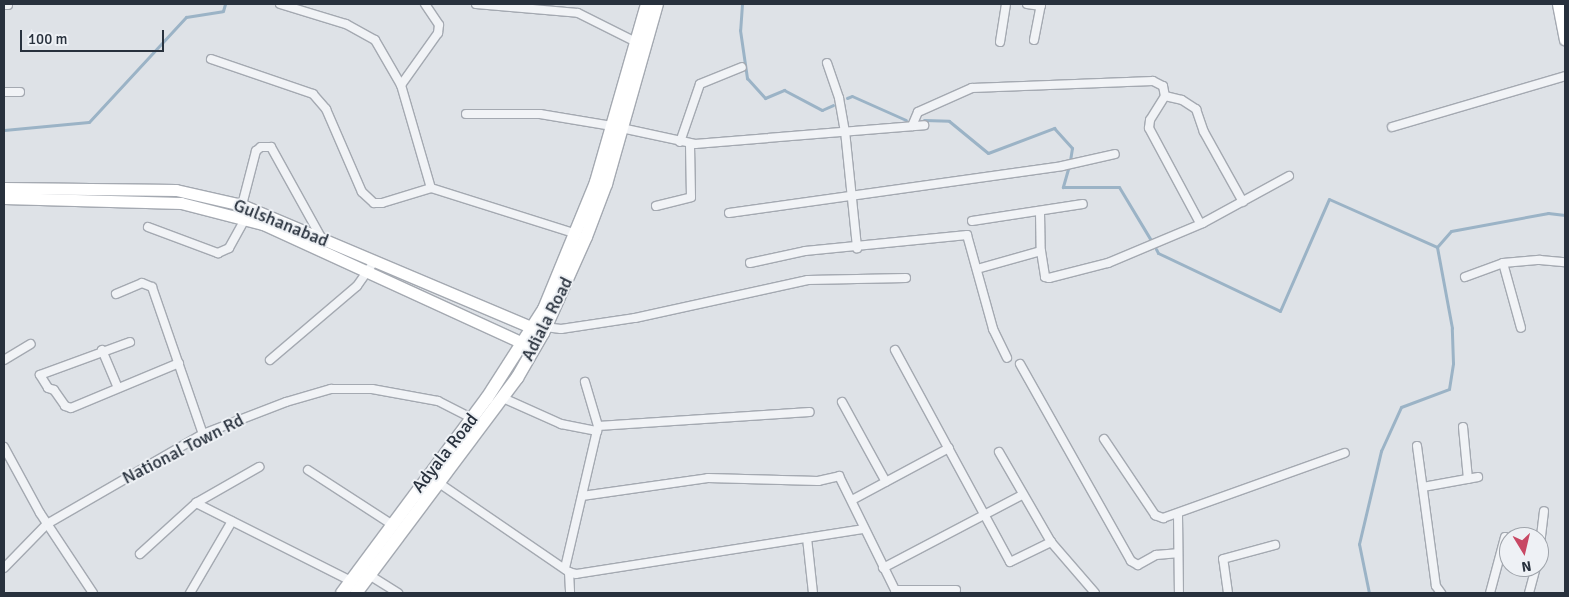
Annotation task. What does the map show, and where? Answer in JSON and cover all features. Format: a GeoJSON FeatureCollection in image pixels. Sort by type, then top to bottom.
{"type":"FeatureCollection","features":[{"type":"Feature","properties":{"kind":"main road","name":"Adiala Road"},"geometry":{"type":"LineString","coordinates":[[642,45],[647,4]]}},
{"type":"Feature","properties":{"kind":"main road","name":"Adiala Road"},"geometry":{"type":"LineString","coordinates":[[356,593],[433,479],[503,398],[529,345],[540,329],[581,236],[657,4]]}},
{"type":"Feature","properties":{"kind":"main road","name":"Adiala Road"},"geometry":{"type":"LineString","coordinates":[[540,329],[544,309],[581,236]]}},
{"type":"Feature","properties":{"kind":"main road","name":"Adyala Road"},"geometry":{"type":"LineString","coordinates":[[342,593],[349,580],[391,524],[433,479],[472,418],[529,345]]}},
{"type":"Feature","properties":{"kind":"street"},"geometry":{"type":"LineString","coordinates":[[280,4],[346,24],[375,40],[401,85],[431,188]]}},
{"type":"Feature","properties":{"kind":"street"},"geometry":{"type":"LineString","coordinates":[[401,85],[438,33],[439,26],[426,4]]}},
{"type":"Feature","properties":{"kind":"street"},"geometry":{"type":"LineString","coordinates":[[476,4],[578,13],[642,45]]}},
{"type":"Feature","properties":{"kind":"street"},"geometry":{"type":"LineString","coordinates":[[1000,42],[1006,4]]}},
{"type":"Feature","properties":{"kind":"street"},"geometry":{"type":"LineString","coordinates":[[1027,4],[1041,5],[1034,40]]}},
{"type":"Feature","properties":{"kind":"street"},"geometry":{"type":"LineString","coordinates":[[1558,4],[1565,39]]}},
{"type":"Feature","properties":{"kind":"street"},"geometry":{"type":"LineString","coordinates":[[211,59],[313,94],[326,109],[362,192],[374,203],[382,203],[431,188],[581,236]]}},
{"type":"Feature","properties":{"kind":"street"},"geometry":{"type":"LineString","coordinates":[[827,63],[839,98],[845,132],[857,248]]}},
{"type":"Feature","properties":{"kind":"street"},"geometry":{"type":"LineString","coordinates":[[680,142],[700,84],[742,67]]}},
{"type":"Feature","properties":{"kind":"street"},"geometry":{"type":"LineString","coordinates":[[1392,127],[1565,76]]}},
{"type":"Feature","properties":{"kind":"street"},"geometry":{"type":"LineString","coordinates":[[912,126],[918,112],[972,88],[1153,81],[1163,86],[1165,96],[1150,120],[1148,128],[1200,223]]}},
{"type":"Feature","properties":{"kind":"street"},"geometry":{"type":"LineString","coordinates":[[4,92],[20,92]]}},
{"type":"Feature","properties":{"kind":"street"},"geometry":{"type":"LineString","coordinates":[[1165,96],[1182,100],[1196,110],[1204,132],[1243,202]]}},
{"type":"Feature","properties":{"kind":"street"},"geometry":{"type":"LineString","coordinates":[[466,114],[540,114],[617,127],[690,144],[924,125]]}},
{"type":"Feature","properties":{"kind":"street"},"geometry":{"type":"LineString","coordinates":[[656,206],[691,197],[690,144]]}},
{"type":"Feature","properties":{"kind":"street"},"geometry":{"type":"LineString","coordinates":[[148,227],[218,254],[229,248],[246,220],[246,206],[256,151],[261,147],[271,147],[322,239]]}},
{"type":"Feature","properties":{"kind":"street"},"geometry":{"type":"LineString","coordinates":[[729,213],[851,193],[1062,166],[1115,154]]}},
{"type":"Feature","properties":{"kind":"street"},"geometry":{"type":"LineString","coordinates":[[1040,212],[1041,252],[1045,277],[1058,278],[1108,263],[1200,223],[1290,176]]}},
{"type":"Feature","properties":{"kind":"street","name":"Gulshanabad"},"geometry":{"type":"LineString","coordinates":[[4,188],[176,190],[246,206],[322,239],[371,267],[529,345]]}},
{"type":"Feature","properties":{"kind":"street","name":"Gulshanabad"},"geometry":{"type":"LineString","coordinates":[[4,198],[181,203],[246,220],[540,329]]}},
{"type":"Feature","properties":{"kind":"street"},"geometry":{"type":"LineString","coordinates":[[972,221],[1083,204]]}},
{"type":"Feature","properties":{"kind":"street"},"geometry":{"type":"LineString","coordinates":[[750,263],[805,251],[857,248],[962,234],[967,235],[993,329],[1007,358]]}},
{"type":"Feature","properties":{"kind":"street"},"geometry":{"type":"LineString","coordinates":[[977,269],[1041,252]]}},
{"type":"Feature","properties":{"kind":"street"},"geometry":{"type":"LineString","coordinates":[[1465,278],[1503,264],[1540,260],[1565,262]]}},
{"type":"Feature","properties":{"kind":"street"},"geometry":{"type":"LineString","coordinates":[[1503,264],[1521,328]]}},
{"type":"Feature","properties":{"kind":"street"},"geometry":{"type":"LineString","coordinates":[[270,360],[341,300],[371,267]]}},
{"type":"Feature","properties":{"kind":"street"},"geometry":{"type":"LineString","coordinates":[[540,329],[561,329],[635,318],[808,280],[906,278]]}},
{"type":"Feature","properties":{"kind":"street"},"geometry":{"type":"LineString","coordinates":[[116,294],[142,283],[152,287],[204,434]]}},
{"type":"Feature","properties":{"kind":"street"},"geometry":{"type":"LineString","coordinates":[[130,342],[102,350],[40,375],[48,388],[54,390],[66,406],[71,408],[179,363]]}},
{"type":"Feature","properties":{"kind":"street"},"geometry":{"type":"LineString","coordinates":[[4,360],[31,344]]}},
{"type":"Feature","properties":{"kind":"street"},"geometry":{"type":"LineString","coordinates":[[102,350],[118,388]]}},
{"type":"Feature","properties":{"kind":"street"},"geometry":{"type":"LineString","coordinates":[[895,350],[1010,562],[1051,542]]}},
{"type":"Feature","properties":{"kind":"street"},"geometry":{"type":"LineString","coordinates":[[1020,364],[1131,561],[1138,564],[1156,554],[1177,552]]}},
{"type":"Feature","properties":{"kind":"street"},"geometry":{"type":"LineString","coordinates":[[570,593],[567,570],[597,429],[585,382]]}},
{"type":"Feature","properties":{"kind":"street","name":"National Town Rd"},"geometry":{"type":"LineString","coordinates":[[5,565],[47,524],[204,434],[278,405],[331,389],[372,388],[438,401],[472,418]]}},
{"type":"Feature","properties":{"kind":"street"},"geometry":{"type":"LineString","coordinates":[[503,398],[561,424],[597,429],[810,412]]}},
{"type":"Feature","properties":{"kind":"street"},"geometry":{"type":"LineString","coordinates":[[842,402],[886,482]]}},
{"type":"Feature","properties":{"kind":"street"},"geometry":{"type":"LineString","coordinates":[[1462,427],[1468,479]]}},
{"type":"Feature","properties":{"kind":"street"},"geometry":{"type":"LineString","coordinates":[[1104,439],[1154,515],[1163,518],[1178,515],[1345,453]]}},
{"type":"Feature","properties":{"kind":"street"},"geometry":{"type":"LineString","coordinates":[[1418,446],[1436,586],[1441,593]]}},
{"type":"Feature","properties":{"kind":"street"},"geometry":{"type":"LineString","coordinates":[[4,447],[47,524],[93,593]]}},
{"type":"Feature","properties":{"kind":"street"},"geometry":{"type":"LineString","coordinates":[[852,500],[949,448]]}},
{"type":"Feature","properties":{"kind":"street"},"geometry":{"type":"LineString","coordinates":[[999,452],[1022,495],[1051,542],[1095,593]]}},
{"type":"Feature","properties":{"kind":"street"},"geometry":{"type":"LineString","coordinates":[[140,554],[196,503],[259,467]]}},
{"type":"Feature","properties":{"kind":"street"},"geometry":{"type":"LineString","coordinates":[[308,470],[391,524]]}},
{"type":"Feature","properties":{"kind":"street"},"geometry":{"type":"LineString","coordinates":[[582,496],[708,478],[818,481],[839,476],[852,500],[863,529],[895,590],[901,592],[956,590]]}},
{"type":"Feature","properties":{"kind":"street"},"geometry":{"type":"LineString","coordinates":[[1423,487],[1478,477]]}},
{"type":"Feature","properties":{"kind":"street"},"geometry":{"type":"LineString","coordinates":[[433,479],[567,570],[576,574],[863,529]]}},
{"type":"Feature","properties":{"kind":"street"},"geometry":{"type":"LineString","coordinates":[[883,568],[1022,495]]}},
{"type":"Feature","properties":{"kind":"street"},"geometry":{"type":"LineString","coordinates":[[196,503],[349,580]]}},
{"type":"Feature","properties":{"kind":"street"},"geometry":{"type":"LineString","coordinates":[[1542,527],[1544,511]]}},
{"type":"Feature","properties":{"kind":"street"},"geometry":{"type":"LineString","coordinates":[[1178,515],[1179,593]]}},
{"type":"Feature","properties":{"kind":"street"},"geometry":{"type":"LineString","coordinates":[[190,593],[232,521]]}},
{"type":"Feature","properties":{"kind":"street"},"geometry":{"type":"LineString","coordinates":[[807,538],[813,593]]}},
{"type":"Feature","properties":{"kind":"street"},"geometry":{"type":"LineString","coordinates":[[1228,593],[1223,559],[1275,544]]}},
{"type":"Feature","properties":{"kind":"street"},"geometry":{"type":"LineString","coordinates":[[1490,593],[1499,559]]}},
{"type":"Feature","properties":{"kind":"street"},"geometry":{"type":"LineString","coordinates":[[357,569],[369,574],[398,593]]}},
{"type":"Feature","properties":{"kind":"street"},"geometry":{"type":"LineString","coordinates":[[1529,593],[1533,577]]}},
{"type":"Feature","properties":{"kind":"waterway"},"geometry":{"type":"LineString","coordinates":[[4,130],[89,122],[186,17],[223,11],[225,4]]}},
{"type":"Feature","properties":{"kind":"waterway"},"geometry":{"type":"LineString","coordinates":[[742,4],[740,30],[747,78],[765,98],[784,90],[822,110],[833,105]]}},
{"type":"Feature","properties":{"kind":"waterway"},"geometry":{"type":"LineString","coordinates":[[847,98],[852,96],[906,120]]}},
{"type":"Feature","properties":{"kind":"waterway"},"geometry":{"type":"LineString","coordinates":[[924,120],[949,121],[988,153],[1054,128],[1072,148],[1070,160]]}},
{"type":"Feature","properties":{"kind":"waterway"},"geometry":{"type":"LineString","coordinates":[[1068,169],[1063,187],[1119,187],[1152,242]]}},
{"type":"Feature","properties":{"kind":"waterway"},"geometry":{"type":"LineString","coordinates":[[1156,249],[1158,253],[1280,311],[1329,199],[1437,247]]}},
{"type":"Feature","properties":{"kind":"waterway"},"geometry":{"type":"LineString","coordinates":[[1369,593],[1359,544],[1381,451],[1401,407],[1449,389],[1453,363],[1452,328],[1437,247],[1451,231],[1548,213],[1565,215]]}}]}
